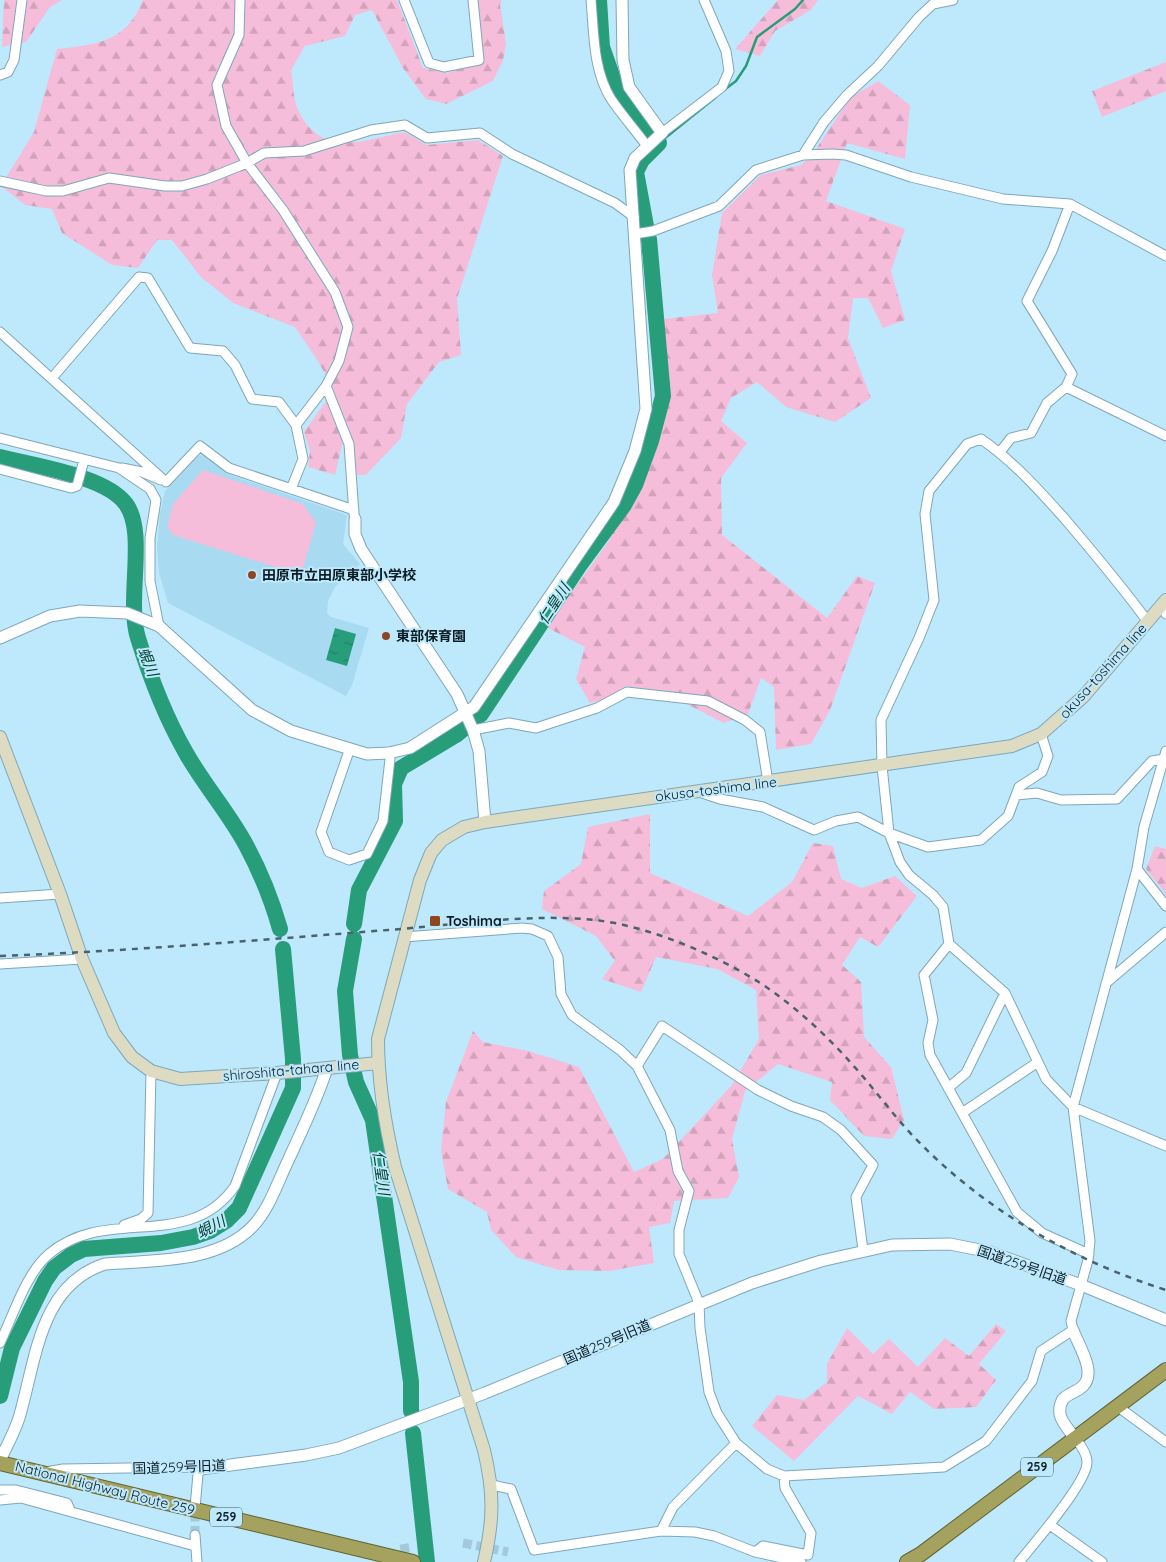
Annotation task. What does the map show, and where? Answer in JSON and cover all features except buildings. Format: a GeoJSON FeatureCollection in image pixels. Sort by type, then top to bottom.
{"type":"FeatureCollection","features":[{"type":"Feature","properties":{"kind":"highway","name":"259"},"geometry":{"type":"LineString","coordinates":[[907,1562],[921,1554],[1166,1370]]}},
{"type":"Feature","properties":{"kind":"highway","name":"National Highway Route 259"},"geometry":{"type":"LineString","coordinates":[[0,1461],[39,1473],[414,1562]]}},
{"type":"Feature","properties":{"kind":"main road","name":"okusa-toshima line"},"geometry":{"type":"LineString","coordinates":[[372,1063],[420,880],[431,853],[442,840],[464,827],[485,822],[695,790],[768,782],[1012,746],[1041,734],[1083,697],[1148,622],[1165,606]]}},
{"type":"Feature","properties":{"kind":"main road","name":"shiroshita-tahara line"},"geometry":{"type":"LineString","coordinates":[[0,737],[60,894],[82,960],[114,1033],[132,1057],[151,1071],[180,1079],[277,1073],[372,1063],[395,1167],[484,1450],[492,1485],[491,1527],[484,1562]]}},
{"type":"Feature","properties":{"kind":"street"},"geometry":{"type":"LineString","coordinates":[[0,75],[8,72],[14,60],[22,0]]}},
{"type":"Feature","properties":{"kind":"street"},"geometry":{"type":"LineString","coordinates":[[240,0],[239,35],[216,85],[226,126],[248,163],[283,210],[335,292],[348,327],[339,361],[326,386],[296,425]]}},
{"type":"Feature","properties":{"kind":"street"},"geometry":{"type":"LineString","coordinates":[[404,0],[429,63],[444,67],[479,60],[473,0]]}},
{"type":"Feature","properties":{"kind":"street"},"geometry":{"type":"LineString","coordinates":[[591,0],[596,56],[603,83],[611,99],[647,146]]}},
{"type":"Feature","properties":{"kind":"street"},"geometry":{"type":"LineString","coordinates":[[622,0],[623,60],[629,87],[662,133]]}},
{"type":"Feature","properties":{"kind":"street"},"geometry":{"type":"LineString","coordinates":[[0,638],[50,616],[80,611],[127,613],[159,626],[252,710],[291,731],[367,754],[389,753],[410,748],[474,706],[614,502],[635,451],[646,409],[636,234],[630,170],[635,158],[647,146],[722,87],[729,72],[726,51],[704,0]]}},
{"type":"Feature","properties":{"kind":"street"},"geometry":{"type":"LineString","coordinates":[[803,155],[824,122],[847,94],[878,66],[919,17],[934,4],[952,0]]}},
{"type":"Feature","properties":{"kind":"street"},"geometry":{"type":"LineString","coordinates":[[0,181],[46,191],[63,191],[109,178],[165,186],[182,186],[207,179],[248,163],[264,153],[304,151],[380,129],[406,126],[427,138],[480,133],[512,154],[615,203],[634,217]]}},
{"type":"Feature","properties":{"kind":"street"},"geometry":{"type":"LineString","coordinates":[[636,234],[653,231],[719,206],[756,170],[803,155],[846,154],[911,177],[1003,200],[1070,204],[1166,256]]}},
{"type":"Feature","properties":{"kind":"street"},"geometry":{"type":"LineString","coordinates":[[1000,452],[1012,438],[1030,433],[1047,403],[1066,387],[1072,374],[1027,301],[1052,252],[1070,204]]}},
{"type":"Feature","properties":{"kind":"street"},"geometry":{"type":"LineString","coordinates":[[52,378],[139,277],[148,278],[190,348],[223,351],[235,365],[252,399],[279,402],[296,425],[303,459],[291,489]]}},
{"type":"Feature","properties":{"kind":"street"},"geometry":{"type":"LineString","coordinates":[[0,332],[166,482]]}},
{"type":"Feature","properties":{"kind":"street"},"geometry":{"type":"LineString","coordinates":[[326,386],[349,444],[355,534],[361,549],[457,694],[474,730],[479,751],[485,822]]}},
{"type":"Feature","properties":{"kind":"street"},"geometry":{"type":"LineString","coordinates":[[1066,387],[1166,436]]}},
{"type":"Feature","properties":{"kind":"street"},"geometry":{"type":"LineString","coordinates":[[0,438],[84,460],[136,470],[166,482]]}},
{"type":"Feature","properties":{"kind":"street"},"geometry":{"type":"LineString","coordinates":[[1148,622],[1109,569],[1035,486],[1000,452],[981,440],[967,444],[929,491],[926,514],[934,600],[919,638],[881,720],[882,766],[888,833],[900,862],[909,875],[933,895],[943,907],[948,944],[1005,993],[1046,1078],[1073,1107],[1166,1146]]}},
{"type":"Feature","properties":{"kind":"street"},"geometry":{"type":"LineString","coordinates":[[166,482],[200,446],[229,468],[291,489],[354,515]]}},
{"type":"Feature","properties":{"kind":"street"},"geometry":{"type":"LineString","coordinates":[[0,469],[71,488],[77,486],[84,460]]}},
{"type":"Feature","properties":{"kind":"street"},"geometry":{"type":"LineString","coordinates":[[119,468],[150,489],[156,500],[150,538],[150,581],[159,626]]}},
{"type":"Feature","properties":{"kind":"street"},"geometry":{"type":"LineString","coordinates":[[474,730],[509,723],[536,728],[597,708],[626,692],[708,701],[745,720],[760,732],[768,782]]}},
{"type":"Feature","properties":{"kind":"street"},"geometry":{"type":"LineString","coordinates":[[695,790],[720,799],[762,806],[814,830],[836,821],[858,817],[888,833],[928,847],[981,840],[1008,816],[1019,787],[1042,772],[1048,756],[1041,734]]}},
{"type":"Feature","properties":{"kind":"street"},"geometry":{"type":"LineString","coordinates":[[349,750],[321,832],[330,852],[349,860],[367,854],[383,821],[390,759],[389,753]]}},
{"type":"Feature","properties":{"kind":"street"},"geometry":{"type":"LineString","coordinates":[[1016,796],[1036,793],[1061,800],[1117,799],[1152,761],[1165,755]]}},
{"type":"Feature","properties":{"kind":"street"},"geometry":{"type":"LineString","coordinates":[[1019,1562],[1050,1524],[1084,1475],[1088,1462],[1082,1446],[1061,1420],[1059,1412],[1063,1398],[1083,1387],[1089,1375],[1087,1363],[1071,1322],[1089,1254],[1090,1241],[1073,1107],[1137,869],[1144,827],[1165,755]]}},
{"type":"Feature","properties":{"kind":"street"},"geometry":{"type":"LineString","coordinates":[[1137,869],[1166,906]]}},
{"type":"Feature","properties":{"kind":"street"},"geometry":{"type":"LineString","coordinates":[[0,898],[60,894]]}},
{"type":"Feature","properties":{"kind":"street"},"geometry":{"type":"LineString","coordinates":[[404,937],[522,928],[532,929],[548,936],[558,957],[561,994],[572,1015],[620,1050],[637,1066],[670,1130],[678,1171],[688,1191],[679,1230],[679,1254],[699,1302],[700,1328],[708,1392],[717,1413],[736,1443],[768,1469],[784,1476],[944,1467],[986,1441],[1032,1381],[1040,1351],[1073,1330]]}},
{"type":"Feature","properties":{"kind":"street"},"geometry":{"type":"LineString","coordinates":[[1106,983],[1166,932]]}},
{"type":"Feature","properties":{"kind":"street"},"geometry":{"type":"LineString","coordinates":[[948,944],[924,975],[933,1020],[928,1044],[930,1055],[1017,1212],[1042,1233],[1089,1254]]}},
{"type":"Feature","properties":{"kind":"street"},"geometry":{"type":"LineString","coordinates":[[0,964],[82,960]]}},
{"type":"Feature","properties":{"kind":"street"},"geometry":{"type":"LineString","coordinates":[[948,1088],[966,1073],[1005,993]]}},
{"type":"Feature","properties":{"kind":"street"},"geometry":{"type":"LineString","coordinates":[[637,1066],[662,1026],[758,1090],[791,1106],[823,1117],[841,1130],[873,1165],[856,1197],[863,1250]]}},
{"type":"Feature","properties":{"kind":"street"},"geometry":{"type":"LineString","coordinates":[[962,1113],[1038,1062]]}},
{"type":"Feature","properties":{"kind":"street"},"geometry":{"type":"LineString","coordinates":[[0,1461],[18,1418],[42,1330],[64,1289],[91,1268],[105,1264],[198,1254],[231,1242],[252,1227],[270,1199],[327,1068]]}},
{"type":"Feature","properties":{"kind":"street"},"geometry":{"type":"LineString","coordinates":[[0,1343],[33,1273],[48,1254],[69,1240],[112,1229],[141,1219],[148,1213],[151,1071]]}},
{"type":"Feature","properties":{"kind":"street"},"geometry":{"type":"LineString","coordinates":[[112,1229],[166,1225],[192,1220],[209,1213],[225,1201],[235,1186],[277,1073]]}},
{"type":"Feature","properties":{"kind":"street","name":"国道259号旧道"},"geometry":{"type":"LineString","coordinates":[[39,1473],[63,1469],[192,1467],[201,1469],[306,1455],[339,1448],[418,1420],[699,1302],[752,1283],[863,1250],[919,1243],[950,1244],[990,1252],[1081,1285],[1166,1320]]}},
{"type":"Feature","properties":{"kind":"street"},"geometry":{"type":"LineString","coordinates":[[1117,1406],[1166,1442]]}},
{"type":"Feature","properties":{"kind":"street"},"geometry":{"type":"LineString","coordinates":[[661,1531],[673,1507],[736,1443]]}},
{"type":"Feature","properties":{"kind":"street"},"geometry":{"type":"LineString","coordinates":[[196,1508],[198,1474],[201,1469]]}},
{"type":"Feature","properties":{"kind":"street"},"geometry":{"type":"LineString","coordinates":[[755,1552],[762,1546],[808,1555],[811,1533],[786,1488],[784,1476]]}},
{"type":"Feature","properties":{"kind":"street"},"geometry":{"type":"LineString","coordinates":[[492,1485],[511,1489],[534,1550],[661,1531],[705,1534],[755,1552],[801,1562]]}},
{"type":"Feature","properties":{"kind":"street"},"geometry":{"type":"LineString","coordinates":[[0,1490],[16,1490],[67,1502],[70,1510]]}},
{"type":"Feature","properties":{"kind":"street"},"geometry":{"type":"LineString","coordinates":[[0,1500],[21,1498],[195,1546]]}},
{"type":"Feature","properties":{"kind":"street"},"geometry":{"type":"LineString","coordinates":[[1050,1524],[1102,1562]]}},
{"type":"Feature","properties":{"kind":"street"},"geometry":{"type":"LineString","coordinates":[[195,1535],[197,1562]]}},
{"type":"Feature","properties":{"kind":"shaded area","name":"田原市立田原東部小学校"},"geometry":{"type":"Polygon","coordinates":[[[203,455],[228,474],[347,515],[343,544],[360,564],[335,587],[328,601],[327,613],[331,617],[369,628],[352,685],[346,696],[168,603],[159,573],[157,548],[160,514],[165,491],[198,456],[203,455]]]}},
{"type":"Feature","properties":{"kind":"green space"},"geometry":{"type":"Polygon","coordinates":[[[4,0],[62,0],[50,7],[26,42],[2,47],[4,0]]]}},
{"type":"Feature","properties":{"kind":"green space"},"geometry":{"type":"Polygon","coordinates":[[[143,0],[397,0],[423,68],[447,73],[484,62],[478,0],[502,0],[500,4],[506,44],[503,60],[493,81],[446,104],[426,99],[403,68],[372,10],[355,15],[345,36],[305,46],[291,70],[294,97],[299,112],[309,127],[320,136],[332,141],[360,142],[404,132],[427,145],[478,140],[503,156],[457,299],[461,355],[439,362],[407,404],[401,438],[366,475],[357,475],[352,438],[342,445],[335,475],[308,467],[310,451],[304,432],[334,390],[318,361],[295,327],[233,303],[201,277],[172,240],[157,240],[138,268],[112,265],[62,233],[52,209],[25,205],[1,186],[34,132],[57,49],[85,46],[109,39],[128,25],[143,0]]]}},
{"type":"Feature","properties":{"kind":"green space"},"geometry":{"type":"Polygon","coordinates":[[[778,0],[818,0],[811,10],[775,31],[760,56],[735,49],[778,0]]]}},
{"type":"Feature","properties":{"kind":"green space"},"geometry":{"type":"Polygon","coordinates":[[[1166,62],[1166,91],[1102,117],[1092,91],[1166,62]]]}},
{"type":"Feature","properties":{"kind":"green space"},"geometry":{"type":"Polygon","coordinates":[[[878,81],[910,105],[905,159],[847,143],[826,201],[905,229],[891,271],[905,320],[883,328],[868,298],[853,298],[848,338],[871,398],[835,422],[786,407],[757,382],[731,398],[721,421],[747,443],[721,478],[722,535],[827,618],[857,576],[875,583],[830,710],[811,744],[776,750],[774,687],[761,678],[748,714],[724,723],[661,691],[626,686],[607,699],[590,703],[576,679],[585,647],[546,627],[606,545],[640,488],[668,397],[663,319],[718,313],[712,275],[722,213],[761,175],[801,165],[814,152],[850,98],[878,81]]]}},
{"type":"Feature","properties":{"kind":"green space"},"geometry":{"type":"Polygon","coordinates":[[[203,470],[303,504],[316,523],[301,575],[173,535],[167,527],[173,504],[203,470]]]}},
{"type":"Feature","properties":{"kind":"green space"},"geometry":{"type":"Polygon","coordinates":[[[650,814],[650,873],[748,916],[792,882],[813,843],[833,846],[841,879],[862,888],[895,876],[917,896],[878,947],[860,937],[842,965],[861,982],[864,1037],[891,1067],[904,1120],[892,1139],[864,1136],[830,1100],[832,1082],[778,1064],[745,1091],[732,1139],[739,1177],[728,1198],[674,1201],[670,1223],[649,1227],[654,1263],[609,1271],[559,1270],[516,1257],[491,1230],[487,1212],[448,1189],[441,1151],[446,1102],[473,1031],[483,1042],[528,1051],[579,1067],[634,1172],[663,1159],[732,1085],[759,1039],[756,990],[717,969],[656,957],[641,992],[602,979],[615,961],[596,936],[542,909],[544,891],[581,864],[588,827],[650,814]]]}},
{"type":"Feature","properties":{"kind":"green space"},"geometry":{"type":"Polygon","coordinates":[[[1155,846],[1166,849],[1166,894],[1146,869],[1155,846]]]}},
{"type":"Feature","properties":{"kind":"green space"},"geometry":{"type":"Polygon","coordinates":[[[996,1324],[1006,1331],[979,1364],[996,1380],[976,1407],[934,1409],[910,1392],[892,1414],[858,1396],[794,1461],[752,1426],[777,1395],[804,1400],[827,1382],[827,1364],[847,1328],[873,1354],[889,1339],[918,1367],[945,1338],[969,1356],[996,1324]]]}},
{"type":"Feature","properties":{"kind":"water"},"geometry":{"type":"Polygon","coordinates":[[[335,628],[356,634],[347,666],[326,660],[335,628]]]}},
{"type":"Feature","properties":{"kind":"waterway","name":"仁皇川"},"geometry":{"type":"LineString","coordinates":[[599,0],[602,47],[616,87],[650,134]]}},
{"type":"Feature","properties":{"kind":"waterway"},"geometry":{"type":"LineString","coordinates":[[724,90],[736,81],[746,66],[757,37],[795,9],[803,0]]}},
{"type":"Feature","properties":{"kind":"waterway"},"geometry":{"type":"LineString","coordinates":[[659,143],[716,97]]}},
{"type":"Feature","properties":{"kind":"waterway","name":"仁皇川"},"geometry":{"type":"LineString","coordinates":[[646,226],[636,172],[642,160],[659,143]]}},
{"type":"Feature","properties":{"kind":"waterway","name":"仁皇川"},"geometry":{"type":"LineString","coordinates":[[354,924],[359,890],[395,821],[394,784],[401,768],[456,735],[481,714],[579,566],[624,505],[635,485],[651,441],[663,396],[649,239]]}},
{"type":"Feature","properties":{"kind":"waterway","name":"蜆川"},"geometry":{"type":"LineString","coordinates":[[0,457],[50,468],[86,479],[116,494],[126,504],[132,516],[135,532],[135,622],[148,668],[165,712],[186,753],[232,822],[251,855],[265,886],[280,929]]}},
{"type":"Feature","properties":{"kind":"waterway","name":"仁皇川"},"geometry":{"type":"LineString","coordinates":[[354,939],[345,991],[350,1055],[356,1082],[373,1120],[411,1382],[411,1411]]}},
{"type":"Feature","properties":{"kind":"waterway","name":"蜆川"},"geometry":{"type":"LineString","coordinates":[[0,1396],[12,1348],[45,1281],[54,1268],[71,1255],[84,1249],[161,1243],[193,1237],[210,1231],[226,1221],[239,1208],[293,1088],[293,1059],[283,949]]}},
{"type":"Feature","properties":{"kind":"waterway","name":"仁皇川"},"geometry":{"type":"LineString","coordinates":[[413,1433],[427,1562]]}},
{"type":"Feature","properties":{"kind":"tunnel"},"geometry":{"type":"LineString","coordinates":[[195,1508],[195,1535]]}},
{"type":"Feature","properties":{"kind":"tunnel"},"geometry":{"type":"LineString","coordinates":[[463,1543],[508,1552]]}},
{"type":"Feature","properties":{"kind":"tunnel"},"geometry":{"type":"LineString","coordinates":[[404,1544],[407,1562]]}},
{"type":"Feature","properties":{"kind":"railway"},"geometry":{"type":"LineString","coordinates":[[0,956],[194,945],[492,920],[570,918],[595,920],[642,930],[667,938],[717,959],[761,984],[789,1004],[843,1054],[914,1137],[969,1187],[999,1209],[1030,1229],[1096,1264],[1166,1290]]}},
{"type":"Feature","properties":{"kind":"place","name":"田原市立田原東部小学校"},"geometry":{"type":"Point","coordinates":[252,575]}},
{"type":"Feature","properties":{"kind":"place","name":"東部保育園"},"geometry":{"type":"Point","coordinates":[386,636]}},
{"type":"Feature","properties":{"kind":"place","name":"Toshima"},"geometry":{"type":"Point","coordinates":[435,921]}}]}
